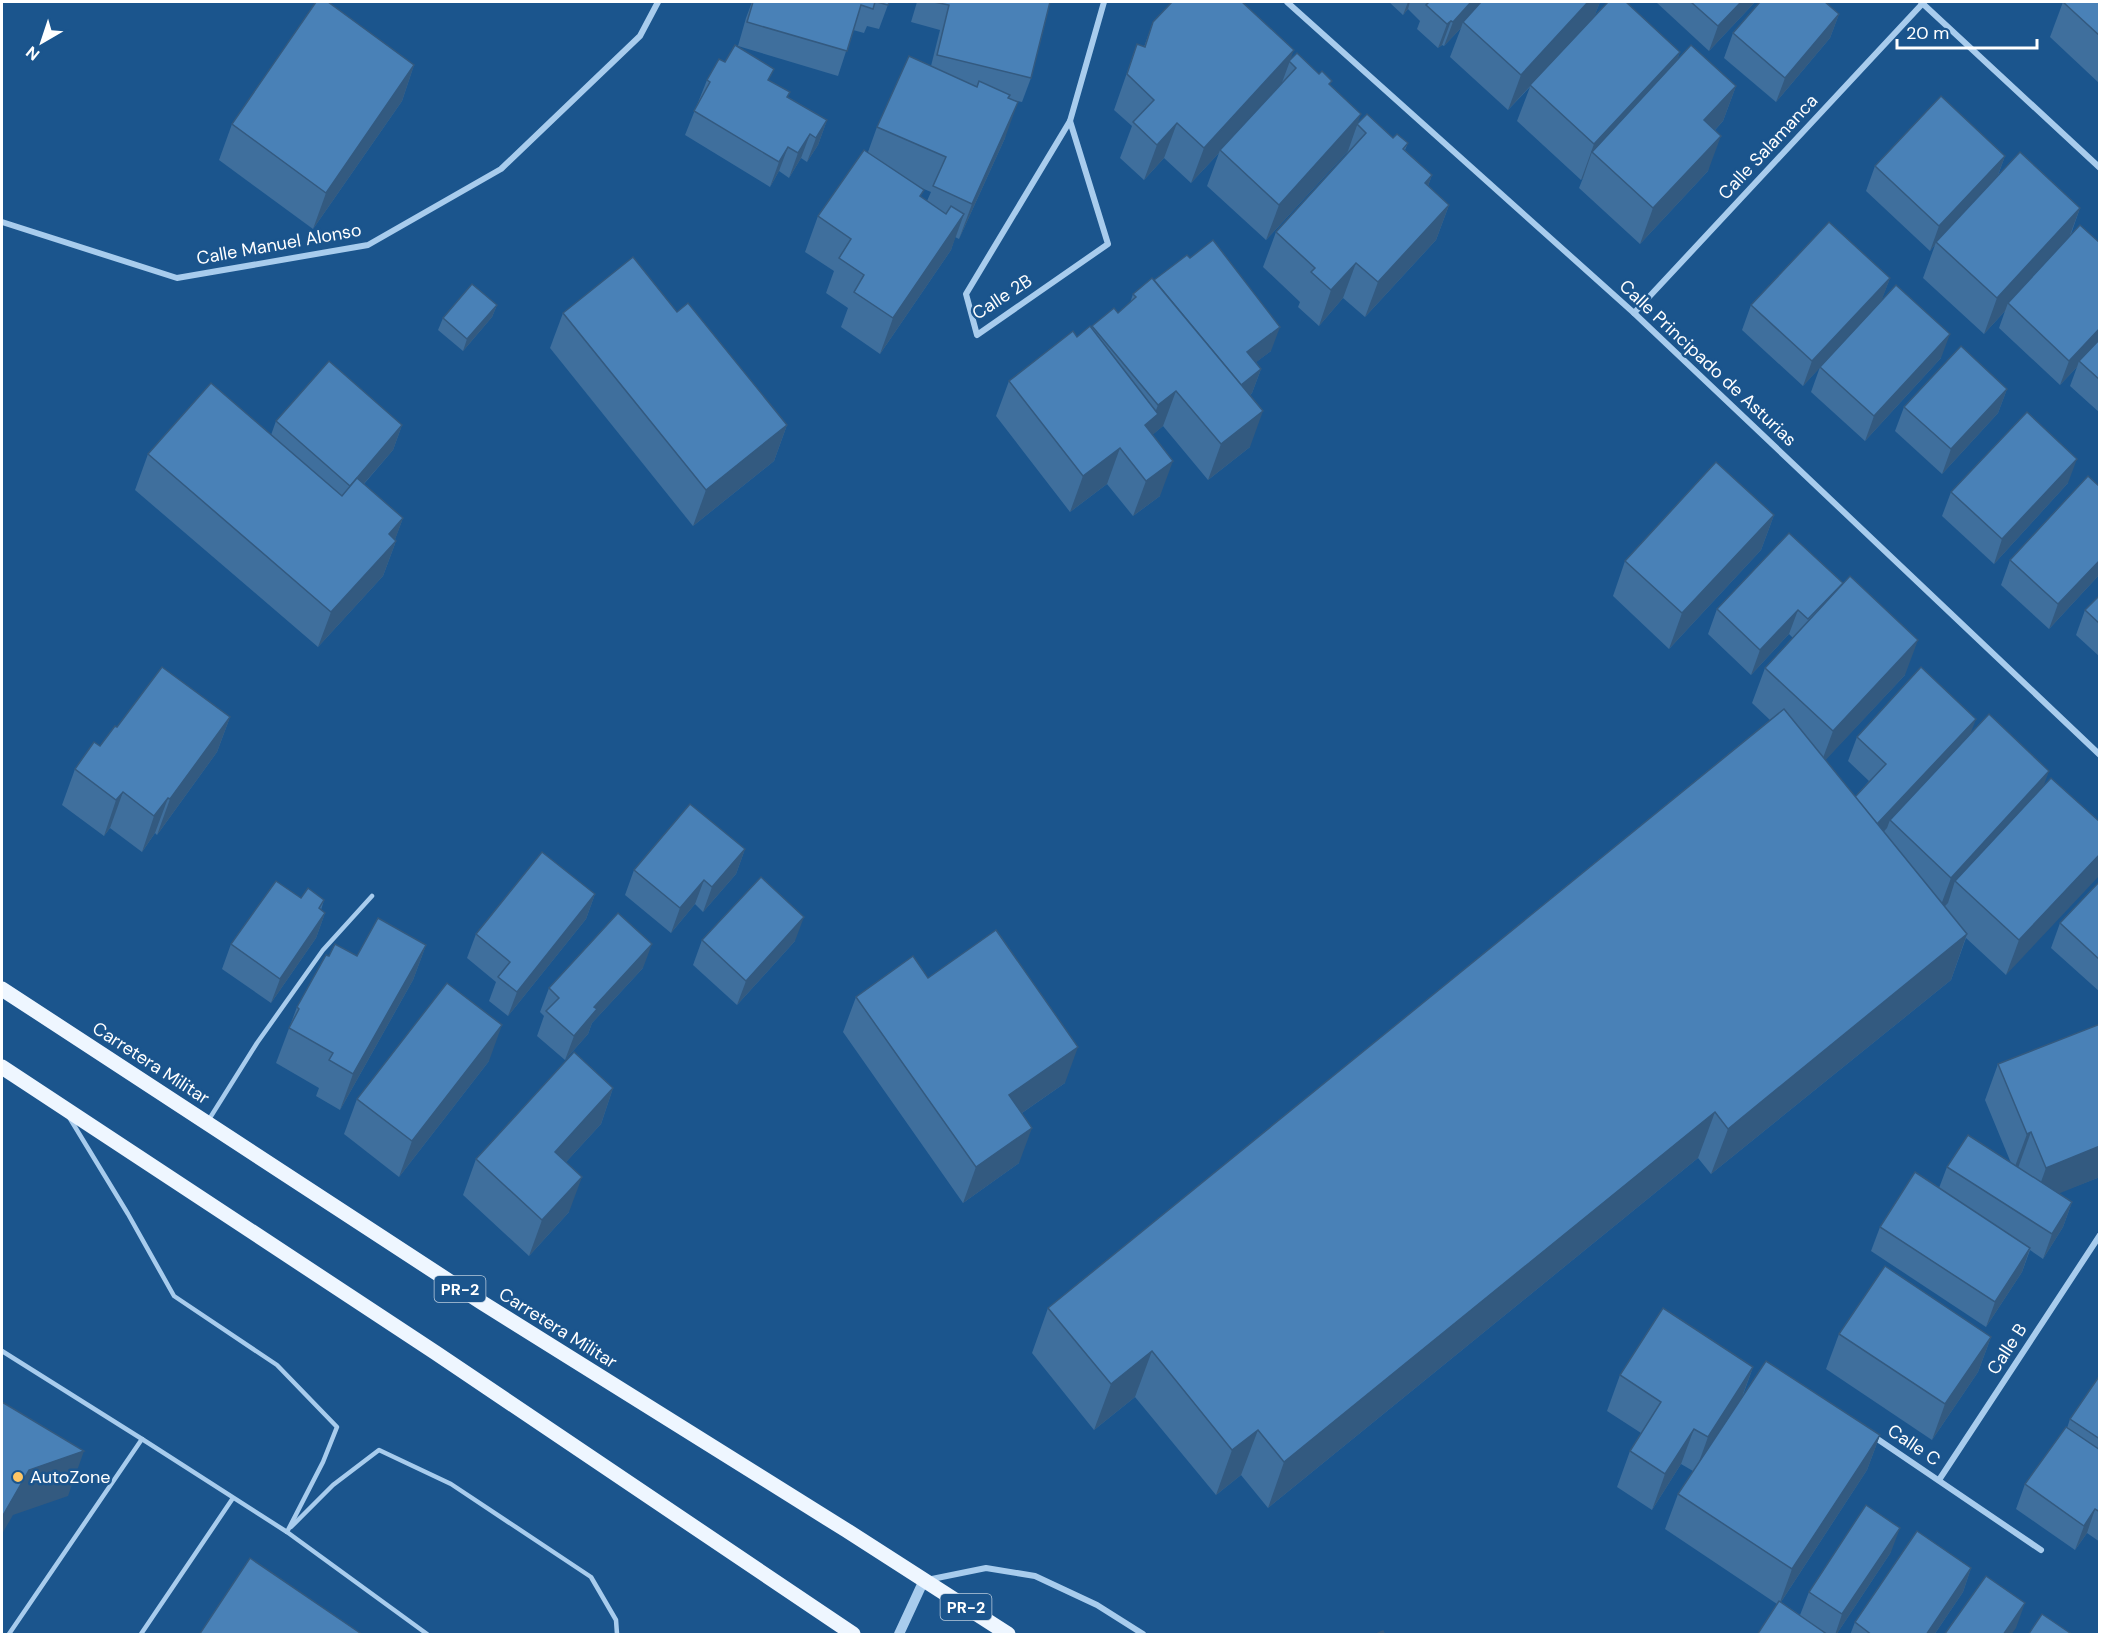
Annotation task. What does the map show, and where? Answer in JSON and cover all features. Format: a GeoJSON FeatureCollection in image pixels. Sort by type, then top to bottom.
{"type":"FeatureCollection","features":[{"type":"Feature","properties":{"kind":"main road","name":"Carretera Militar"},"geometry":{"type":"LineString","coordinates":[[2,989],[480,1302],[1008,1635]]}},
{"type":"Feature","properties":{"kind":"main road"},"geometry":{"type":"LineString","coordinates":[[2,1067],[436,1353],[853,1635]]}},
{"type":"Feature","properties":{"kind":"street","name":"Calle Manuel Alonso"},"geometry":{"type":"LineString","coordinates":[[2,222],[177,278],[368,245],[501,169],[640,36],[658,2]]}},
{"type":"Feature","properties":{"kind":"street","name":"Calle 2B"},"geometry":{"type":"LineString","coordinates":[[1070,121],[1108,244],[977,335],[966,294],[1070,121],[1104,2]]}},
{"type":"Feature","properties":{"kind":"street","name":"Calle Principado de Asturias"},"geometry":{"type":"LineString","coordinates":[[1287,2],[1634,313],[2100,755]]}},
{"type":"Feature","properties":{"kind":"street","name":"Calle Salamanca"},"geometry":{"type":"LineString","coordinates":[[1634,313],[1922,2]]}},
{"type":"Feature","properties":{"kind":"street"},"geometry":{"type":"LineString","coordinates":[[1922,2],[2100,168]]}},
{"type":"Feature","properties":{"kind":"street","name":"Calle B"},"geometry":{"type":"LineString","coordinates":[[1939,1480],[2100,1235]]}},
{"type":"Feature","properties":{"kind":"street","name":"Calle C"},"geometry":{"type":"LineString","coordinates":[[1863,1430],[2041,1550]]}},
{"type":"Feature","properties":{"kind":"street"},"geometry":{"type":"LineString","coordinates":[[899,1635],[924,1580],[986,1568],[1035,1576],[1097,1605],[1143,1635]]}},
{"type":"Feature","properties":{"kind":"lane"},"geometry":{"type":"LineString","coordinates":[[207,1123],[257,1043],[323,950],[372,896]]}},
{"type":"Feature","properties":{"kind":"lane"},"geometry":{"type":"LineString","coordinates":[[64,1108],[174,1296],[277,1365],[337,1427],[323,1462],[286,1532]]}},
{"type":"Feature","properties":{"kind":"lane"},"geometry":{"type":"LineString","coordinates":[[2,1351],[286,1532],[427,1635]]}},
{"type":"Feature","properties":{"kind":"lane"},"geometry":{"type":"LineString","coordinates":[[9,1635],[142,1439]]}},
{"type":"Feature","properties":{"kind":"lane"},"geometry":{"type":"LineString","coordinates":[[286,1532],[333,1485],[379,1450],[451,1484],[591,1577],[616,1620],[617,1635]]}},
{"type":"Feature","properties":{"kind":"lane"},"geometry":{"type":"LineString","coordinates":[[141,1635],[233,1498]]}},
{"type":"Feature","properties":{"kind":"building"},"geometry":{"type":"Polygon","coordinates":[[[316,2],[328,2],[414,65],[326,193],[232,124],[316,2]]]}},
{"type":"Feature","properties":{"kind":"building"},"geometry":{"type":"Polygon","coordinates":[[[753,2],[875,2],[873,9],[861,5],[847,51],[747,22],[753,2]]]}},
{"type":"Feature","properties":{"kind":"building"},"geometry":{"type":"Polygon","coordinates":[[[934,2],[1050,2],[1031,78],[937,55],[949,5],[934,2]]]}},
{"type":"Feature","properties":{"kind":"building"},"geometry":{"type":"Polygon","coordinates":[[[1172,2],[1242,2],[1294,50],[1204,148],[1177,123],[1157,145],[1133,122],[1154,100],[1127,74],[1137,44],[1145,47],[1153,22],[1172,2]]]}},
{"type":"Feature","properties":{"kind":"building"},"geometry":{"type":"Polygon","coordinates":[[[1429,2],[1471,2],[1453,22],[1447,24],[1426,5],[1429,2]]]}},
{"type":"Feature","properties":{"kind":"building"},"geometry":{"type":"Polygon","coordinates":[[[1481,2],[1588,2],[1521,75],[1463,22],[1481,2]]]}},
{"type":"Feature","properties":{"kind":"building"},"geometry":{"type":"Polygon","coordinates":[[[1608,2],[1626,2],[1680,52],[1594,144],[1530,85],[1608,2]]]}},
{"type":"Feature","properties":{"kind":"building"},"geometry":{"type":"Polygon","coordinates":[[[1691,2],[1741,2],[1718,26],[1691,2]]]}},
{"type":"Feature","properties":{"kind":"building"},"geometry":{"type":"Polygon","coordinates":[[[1760,2],[1825,2],[1839,14],[1785,78],[1733,33],[1760,2]]]}},
{"type":"Feature","properties":{"kind":"building"},"geometry":{"type":"Polygon","coordinates":[[[2063,2],[2100,2],[2100,36],[2063,2]]]}},
{"type":"Feature","properties":{"kind":"building"},"geometry":{"type":"Polygon","coordinates":[[[735,45],[774,69],[768,80],[790,92],[787,97],[827,120],[816,138],[810,134],[798,153],[788,147],[779,162],[694,111],[710,82],[707,80],[719,59],[725,62],[735,45]]]}},
{"type":"Feature","properties":{"kind":"building"},"geometry":{"type":"Polygon","coordinates":[[[1691,45],[1736,86],[1704,120],[1721,136],[1653,208],[1592,152],[1691,45]]]}},
{"type":"Feature","properties":{"kind":"building"},"geometry":{"type":"Polygon","coordinates":[[[1297,53],[1319,74],[1322,71],[1332,81],[1329,84],[1361,114],[1279,205],[1220,150],[1296,68],[1289,61],[1297,53]]]}},
{"type":"Feature","properties":{"kind":"building"},"geometry":{"type":"Polygon","coordinates":[[[909,56],[977,87],[979,81],[1010,95],[1008,98],[1018,102],[972,204],[933,186],[946,157],[877,127],[909,56]]]}},
{"type":"Feature","properties":{"kind":"building"},"geometry":{"type":"Polygon","coordinates":[[[1941,96],[2005,156],[1939,226],[1875,166],[1941,96]]]}},
{"type":"Feature","properties":{"kind":"building"},"geometry":{"type":"Polygon","coordinates":[[[1367,114],[1393,138],[1397,134],[1408,143],[1403,149],[1432,175],[1425,183],[1449,205],[1378,282],[1356,263],[1331,290],[1311,272],[1315,268],[1276,232],[1366,133],[1357,124],[1367,114]]]}},
{"type":"Feature","properties":{"kind":"building"},"geometry":{"type":"Polygon","coordinates":[[[864,150],[924,190],[920,196],[946,214],[951,206],[964,214],[893,318],[854,292],[864,275],[839,258],[851,239],[818,216],[864,150]]]}},
{"type":"Feature","properties":{"kind":"building"},"geometry":{"type":"Polygon","coordinates":[[[2020,152],[2080,208],[1997,298],[1936,242],[2020,152]]]}},
{"type":"Feature","properties":{"kind":"building"},"geometry":{"type":"Polygon","coordinates":[[[1829,222],[1890,278],[1812,361],[1751,305],[1829,222]]]}},
{"type":"Feature","properties":{"kind":"building"},"geometry":{"type":"Polygon","coordinates":[[[2080,225],[2100,243],[2100,328],[2069,361],[2008,303],[2080,225]]]}},
{"type":"Feature","properties":{"kind":"building"},"geometry":{"type":"Polygon","coordinates":[[[1213,240],[1280,327],[1247,352],[1261,369],[1241,385],[1154,280],[1187,255],[1190,258],[1213,240]]]}},
{"type":"Feature","properties":{"kind":"building"},"geometry":{"type":"Polygon","coordinates":[[[633,257],[677,312],[688,303],[787,425],[706,490],[563,313],[633,257]]]}},
{"type":"Feature","properties":{"kind":"building"},"geometry":{"type":"Polygon","coordinates":[[[1152,278],[1263,411],[1221,444],[1176,391],[1158,405],[1092,326],[1114,308],[1118,313],[1136,297],[1133,294],[1152,278]]]}},
{"type":"Feature","properties":{"kind":"building"},"geometry":{"type":"Polygon","coordinates":[[[472,284],[497,305],[467,339],[443,318],[472,284]]]}},
{"type":"Feature","properties":{"kind":"building"},"geometry":{"type":"Polygon","coordinates":[[[1896,285],[1950,334],[1874,416],[1820,367],[1896,285]]]}},
{"type":"Feature","properties":{"kind":"building"},"geometry":{"type":"Polygon","coordinates":[[[1090,326],[1158,414],[1145,425],[1173,461],[1146,481],[1120,448],[1083,476],[1009,381],[1073,331],[1077,337],[1090,326]]]}},
{"type":"Feature","properties":{"kind":"building"},"geometry":{"type":"Polygon","coordinates":[[[2100,339],[2100,380],[2079,361],[2100,339]]]}},
{"type":"Feature","properties":{"kind":"building"},"geometry":{"type":"Polygon","coordinates":[[[1961,346],[2007,389],[1951,449],[1904,407],[1961,346]]]}},
{"type":"Feature","properties":{"kind":"building"},"geometry":{"type":"Polygon","coordinates":[[[329,361],[402,425],[350,486],[276,421],[329,361]]]}},
{"type":"Feature","properties":{"kind":"building"},"geometry":{"type":"Polygon","coordinates":[[[211,383],[342,496],[357,478],[403,518],[389,534],[396,541],[331,612],[148,454],[211,383]]]}},
{"type":"Feature","properties":{"kind":"building"},"geometry":{"type":"Polygon","coordinates":[[[2027,412],[2077,459],[2002,539],[1951,492],[2027,412]]]}},
{"type":"Feature","properties":{"kind":"building"},"geometry":{"type":"Polygon","coordinates":[[[1716,462],[1774,515],[1682,613],[1625,561],[1716,462]]]}},
{"type":"Feature","properties":{"kind":"building"},"geometry":{"type":"Polygon","coordinates":[[[2088,476],[2100,487],[2100,560],[2058,604],[2010,560],[2088,476]]]}},
{"type":"Feature","properties":{"kind":"building"},"geometry":{"type":"Polygon","coordinates":[[[1789,533],[1843,583],[1808,619],[1798,610],[1760,650],[1717,609],[1789,533]]]}},
{"type":"Feature","properties":{"kind":"building"},"geometry":{"type":"Polygon","coordinates":[[[1850,576],[1918,640],[1833,731],[1765,668],[1850,576]]]}},
{"type":"Feature","properties":{"kind":"building"},"geometry":{"type":"Polygon","coordinates":[[[2100,595],[2100,624],[2085,610],[2100,595]]]}},
{"type":"Feature","properties":{"kind":"building"},"geometry":{"type":"Polygon","coordinates":[[[162,667],[230,717],[170,799],[168,798],[154,816],[123,792],[116,800],[75,769],[94,742],[100,746],[115,726],[117,727],[162,667]]]}},
{"type":"Feature","properties":{"kind":"building"},"geometry":{"type":"Polygon","coordinates":[[[1921,667],[1976,719],[1877,824],[1855,797],[1886,764],[1857,737],[1921,667]]]}},
{"type":"Feature","properties":{"kind":"building"},"geometry":{"type":"Polygon","coordinates":[[[1784,709],[1967,934],[1728,1129],[1715,1112],[1284,1462],[1258,1430],[1232,1450],[1152,1351],[1111,1384],[1048,1308],[1784,709]]]}},
{"type":"Feature","properties":{"kind":"building"},"geometry":{"type":"Polygon","coordinates":[[[1989,714],[2049,771],[1951,878],[1890,820],[1989,714]]]}},
{"type":"Feature","properties":{"kind":"building"},"geometry":{"type":"Polygon","coordinates":[[[2051,778],[2100,822],[2100,854],[2019,940],[1955,881],[2051,778]]]}},
{"type":"Feature","properties":{"kind":"building"},"geometry":{"type":"Polygon","coordinates":[[[690,804],[745,849],[712,887],[704,880],[680,908],[634,870],[690,804]]]}},
{"type":"Feature","properties":{"kind":"building"},"geometry":{"type":"Polygon","coordinates":[[[542,852],[595,894],[517,992],[498,977],[510,962],[476,934],[542,852]]]}},
{"type":"Feature","properties":{"kind":"building"},"geometry":{"type":"Polygon","coordinates":[[[761,877],[804,917],[746,981],[702,940],[761,877]]]}},
{"type":"Feature","properties":{"kind":"building"},"geometry":{"type":"Polygon","coordinates":[[[276,881],[301,898],[308,888],[324,900],[319,908],[325,913],[280,979],[231,944],[276,881]]]}},
{"type":"Feature","properties":{"kind":"building"},"geometry":{"type":"Polygon","coordinates":[[[2100,881],[2100,960],[2060,923],[2100,881]]]}},
{"type":"Feature","properties":{"kind":"building"},"geometry":{"type":"Polygon","coordinates":[[[618,913],[652,944],[594,1007],[597,1009],[574,1036],[546,1011],[559,998],[549,988],[618,913]]]}},
{"type":"Feature","properties":{"kind":"building"},"geometry":{"type":"Polygon","coordinates":[[[378,918],[426,945],[353,1074],[329,1060],[333,1053],[289,1028],[299,1009],[297,1007],[326,955],[329,956],[335,944],[357,956],[378,918]]]}},
{"type":"Feature","properties":{"kind":"building"},"geometry":{"type":"Polygon","coordinates":[[[996,930],[1078,1047],[1009,1095],[1032,1128],[976,1167],[856,997],[913,956],[928,978],[996,930]]]}},
{"type":"Feature","properties":{"kind":"building"},"geometry":{"type":"Polygon","coordinates":[[[447,983],[502,1025],[412,1141],[357,1099],[447,983]]]}},
{"type":"Feature","properties":{"kind":"building"},"geometry":{"type":"Polygon","coordinates":[[[2100,1024],[2100,1146],[2046,1168],[2031,1132],[2027,1134],[1998,1064],[2100,1024]]]}},
{"type":"Feature","properties":{"kind":"building"},"geometry":{"type":"Polygon","coordinates":[[[574,1052],[613,1088],[555,1152],[582,1177],[542,1220],[476,1159],[574,1052]]]}},
{"type":"Feature","properties":{"kind":"building"},"geometry":{"type":"Polygon","coordinates":[[[1968,1135],[2072,1202],[2052,1234],[1947,1167],[1968,1135]]]}},
{"type":"Feature","properties":{"kind":"building"},"geometry":{"type":"Polygon","coordinates":[[[1915,1172],[2030,1248],[1995,1302],[1880,1227],[1915,1172]]]}},
{"type":"Feature","properties":{"kind":"building"},"geometry":{"type":"Polygon","coordinates":[[[1885,1266],[1991,1337],[1945,1404],[1839,1334],[1885,1266]]]}},
{"type":"Feature","properties":{"kind":"building"},"geometry":{"type":"Polygon","coordinates":[[[1663,1308],[1753,1367],[1708,1437],[1694,1429],[1665,1474],[1630,1451],[1661,1402],[1620,1375],[1663,1308]]]}},
{"type":"Feature","properties":{"kind":"building"},"geometry":{"type":"Polygon","coordinates":[[[1766,1361],[1880,1435],[1792,1569],[1678,1494],[1766,1361]]]}},
{"type":"Feature","properties":{"kind":"building"},"geometry":{"type":"Polygon","coordinates":[[[2100,1375],[2100,1439],[2070,1419],[2100,1375]]]}},
{"type":"Feature","properties":{"kind":"building"},"geometry":{"type":"Polygon","coordinates":[[[2,1402],[84,1451],[29,1470],[2,1517],[2,1402]]]}},
{"type":"Feature","properties":{"kind":"building"},"geometry":{"type":"Polygon","coordinates":[[[2066,1427],[2100,1450],[2100,1512],[2095,1509],[2084,1526],[2025,1484],[2066,1427]]]}},
{"type":"Feature","properties":{"kind":"building"},"geometry":{"type":"Polygon","coordinates":[[[1866,1505],[1900,1528],[1842,1614],[1809,1592],[1866,1505]]]}},
{"type":"Feature","properties":{"kind":"building"},"geometry":{"type":"Polygon","coordinates":[[[1917,1531],[1971,1568],[1926,1635],[1872,1635],[1855,1622],[1917,1531]]]}},
{"type":"Feature","properties":{"kind":"building"},"geometry":{"type":"Polygon","coordinates":[[[250,1558],[363,1635],[199,1635],[250,1558]]]}},
{"type":"Feature","properties":{"kind":"building"},"geometry":{"type":"Polygon","coordinates":[[[1986,1576],[2025,1603],[2003,1635],[1944,1635],[1986,1576]]]}},
{"type":"Feature","properties":{"kind":"building"},"geometry":{"type":"Polygon","coordinates":[[[1779,1601],[1828,1635],[1757,1635],[1779,1601]]]}},
{"type":"Feature","properties":{"kind":"building"},"geometry":{"type":"Polygon","coordinates":[[[2042,1614],[2073,1635],[2028,1635],[2042,1614]]]}},
{"type":"Feature","properties":{"kind":"place","name":"AutoZone"},"geometry":{"type":"Point","coordinates":[18,1477]}}]}
